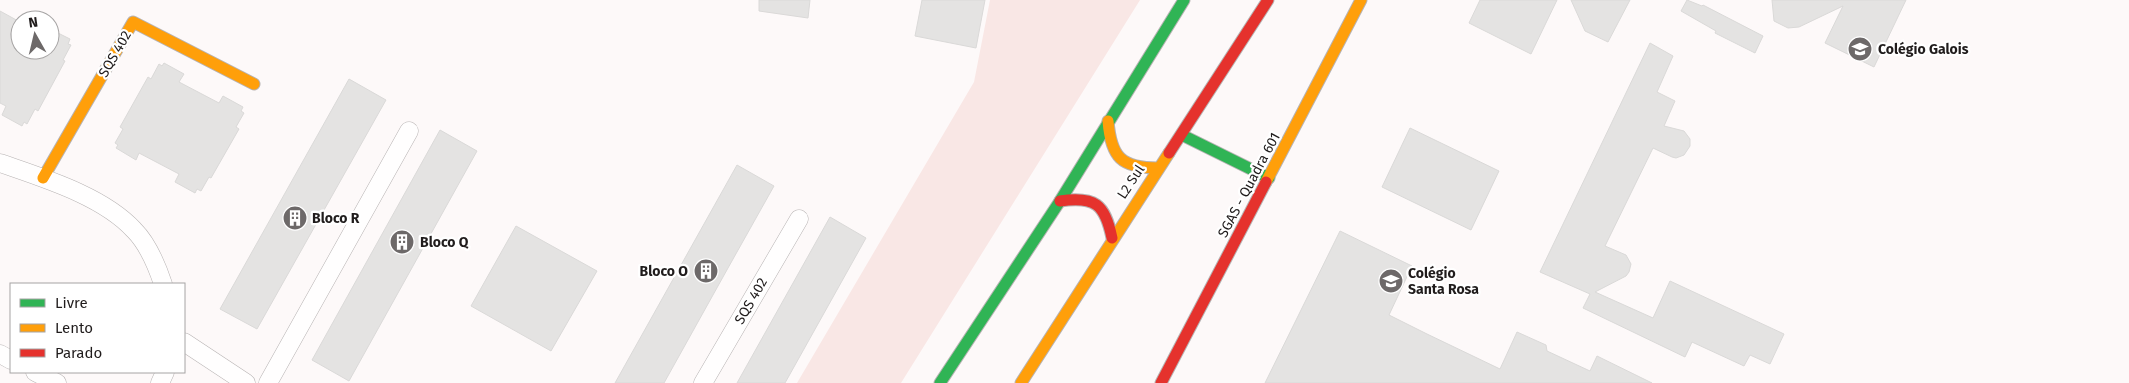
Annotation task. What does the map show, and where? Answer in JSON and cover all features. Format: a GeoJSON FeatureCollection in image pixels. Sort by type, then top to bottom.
{"type":"FeatureCollection","features":[{"type":"Feature","properties":{"kind":"main road"},"geometry":{"type":"LineString","coordinates":[[940,383],[1060,201],[1184,0]]}},
{"type":"Feature","properties":{"kind":"main road","name":"L2 Sul"},"geometry":{"type":"LineString","coordinates":[[1021,383],[1112,238],[1182,135],[1268,0]]}},
{"type":"Feature","properties":{"kind":"main road","name":"SGAS - Quadra 601"},"geometry":{"type":"LineString","coordinates":[[1161,383],[1361,0]]}},
{"type":"Feature","properties":{"kind":"main road","name":"SQS 402"},"geometry":{"type":"LineString","coordinates":[[43,178],[133,22],[254,84]]}},
{"type":"Feature","properties":{"kind":"main road"},"geometry":{"type":"LineString","coordinates":[[1108,121],[1113,153],[1123,163],[1142,169],[1158,168]]}},
{"type":"Feature","properties":{"kind":"main road"},"geometry":{"type":"LineString","coordinates":[[1182,135],[1269,178]]}},
{"type":"Feature","properties":{"kind":"main road"},"geometry":{"type":"LineString","coordinates":[[1060,201],[1078,198],[1096,202],[1104,209],[1110,222],[1112,238]]}},
{"type":"Feature","properties":{"kind":"street"},"geometry":{"type":"LineString","coordinates":[[268,383],[409,131]]}},
{"type":"Feature","properties":{"kind":"street"},"geometry":{"type":"LineString","coordinates":[[0,163],[43,178],[100,203],[134,230],[157,266],[163,283]]}},
{"type":"Feature","properties":{"kind":"street","name":"SQS 402"},"geometry":{"type":"LineString","coordinates":[[703,383],[799,219]]}},
{"type":"Feature","properties":{"kind":"street"},"geometry":{"type":"LineString","coordinates":[[185,343],[246,383]]}},
{"type":"Feature","properties":{"kind":"street"},"geometry":{"type":"LineString","coordinates":[[37,373],[57,383]]}},
{"type":"Feature","properties":{"kind":"shaded area"},"geometry":{"type":"Polygon","coordinates":[[[990,0],[1140,0],[901,383],[797,383],[974,82],[990,0]]]}},
{"type":"Feature","properties":{"kind":"building"},"geometry":{"type":"Polygon","coordinates":[[[759,0],[810,0],[808,18],[759,11],[759,0]]]}},
{"type":"Feature","properties":{"kind":"building"},"geometry":{"type":"Polygon","coordinates":[[[922,0],[985,0],[976,48],[915,36],[922,0]]]}},
{"type":"Feature","properties":{"kind":"building"},"geometry":{"type":"Polygon","coordinates":[[[1480,0],[1557,0],[1531,54],[1469,23],[1480,0]]]}},
{"type":"Feature","properties":{"kind":"building"},"geometry":{"type":"Polygon","coordinates":[[[1571,0],[1630,0],[1608,42],[1585,31],[1571,0]]]}},
{"type":"Feature","properties":{"kind":"building"},"geometry":{"type":"Polygon","coordinates":[[[1687,0],[1703,5],[1763,36],[1755,53],[1715,33],[1716,31],[1681,11],[1687,0]]]}},
{"type":"Feature","properties":{"kind":"building"},"geometry":{"type":"Polygon","coordinates":[[[1772,0],[1906,0],[1874,67],[1825,43],[1843,6],[1799,27],[1788,28],[1774,21],[1772,0]]]}},
{"type":"Feature","properties":{"kind":"building"},"geometry":{"type":"Polygon","coordinates":[[[0,11],[10,16],[10,60],[60,60],[60,34],[70,39],[68,44],[71,45],[63,60],[65,61],[38,111],[35,109],[27,124],[24,122],[22,126],[2,115],[6,106],[0,103],[0,11]]]}},
{"type":"Feature","properties":{"kind":"building"},"geometry":{"type":"Polygon","coordinates":[[[1650,43],[1673,56],[1657,92],[1675,101],[1664,126],[1684,131],[1690,139],[1690,146],[1684,155],[1676,158],[1653,148],[1605,246],[1626,255],[1631,264],[1629,272],[1626,276],[1595,292],[1653,318],[1670,281],[1784,334],[1770,364],[1750,355],[1744,366],[1692,342],[1685,357],[1583,308],[1590,294],[1540,272],[1650,43]]]}},
{"type":"Feature","properties":{"kind":"building"},"geometry":{"type":"Polygon","coordinates":[[[164,63],[184,74],[179,82],[219,103],[223,96],[243,107],[241,111],[244,113],[236,127],[239,129],[211,178],[209,177],[201,191],[197,189],[195,193],[175,182],[179,174],[139,153],[136,160],[116,148],[118,145],[115,143],[123,129],[120,127],[148,77],[151,79],[159,64],[162,66],[164,63]]]}},
{"type":"Feature","properties":{"kind":"building","name":"Bloco R"},"geometry":{"type":"Polygon","coordinates":[[[349,79],[386,100],[257,329],[220,309],[349,79]]]}},
{"type":"Feature","properties":{"kind":"building"},"geometry":{"type":"Polygon","coordinates":[[[1410,128],[1499,171],[1471,230],[1382,187],[1410,128]]]}},
{"type":"Feature","properties":{"kind":"building","name":"Bloco Q"},"geometry":{"type":"Polygon","coordinates":[[[440,130],[477,151],[349,381],[312,360],[440,130]]]}},
{"type":"Feature","properties":{"kind":"building","name":"Bloco O"},"geometry":{"type":"Polygon","coordinates":[[[737,165],[774,186],[664,383],[615,383],[737,165]]]}},
{"type":"Feature","properties":{"kind":"building"},"geometry":{"type":"Polygon","coordinates":[[[830,217],[866,238],[785,383],[737,383],[830,217]]]}},
{"type":"Feature","properties":{"kind":"building"},"geometry":{"type":"Polygon","coordinates":[[[516,226],[597,271],[551,351],[471,306],[516,226]]]}},
{"type":"Feature","properties":{"kind":"building"},"geometry":{"type":"Polygon","coordinates":[[[1340,231],[1412,266],[1389,315],[1427,334],[1500,369],[1517,332],[1546,345],[1547,351],[1590,371],[1597,356],[1652,383],[1265,383],[1340,231]]]}},
{"type":"Feature","properties":{"kind":"traffic: fast"},"geometry":{"type":"LineString","coordinates":[[940,383],[1060,201],[1184,0]]}},
{"type":"Feature","properties":{"kind":"traffic: fast"},"geometry":{"type":"LineString","coordinates":[[1182,135],[1269,178]]}},
{"type":"Feature","properties":{"kind":"traffic: slow"},"geometry":{"type":"LineString","coordinates":[[1266,182],[1361,0]]}},
{"type":"Feature","properties":{"kind":"traffic: slow"},"geometry":{"type":"LineString","coordinates":[[43,178],[133,22],[254,84]]}},
{"type":"Feature","properties":{"kind":"traffic: slow"},"geometry":{"type":"LineString","coordinates":[[1108,121],[1112,144],[1120,158],[1135,166],[1158,168]]}},
{"type":"Feature","properties":{"kind":"traffic: slow"},"geometry":{"type":"LineString","coordinates":[[1021,383],[1169,153]]}},
{"type":"Feature","properties":{"kind":"traffic: jam"},"geometry":{"type":"LineString","coordinates":[[1169,153],[1268,0]]}},
{"type":"Feature","properties":{"kind":"traffic: jam"},"geometry":{"type":"LineString","coordinates":[[1161,383],[1266,182]]}},
{"type":"Feature","properties":{"kind":"traffic: jam"},"geometry":{"type":"LineString","coordinates":[[1060,201],[1082,200],[1096,205],[1106,217],[1112,238]]}},
{"type":"Feature","properties":{"kind":"place","name":"Colégio Galois"},"geometry":{"type":"Point","coordinates":[1860,49]}},
{"type":"Feature","properties":{"kind":"place","name":"Bloco R"},"geometry":{"type":"Point","coordinates":[295,218]}},
{"type":"Feature","properties":{"kind":"place","name":"Bloco Q"},"geometry":{"type":"Point","coordinates":[402,242]}},
{"type":"Feature","properties":{"kind":"place","name":"Bloco O"},"geometry":{"type":"Point","coordinates":[706,271]}},
{"type":"Feature","properties":{"kind":"place","name":"Colégio Santa Rosa"},"geometry":{"type":"Point","coordinates":[1391,281]}}]}
